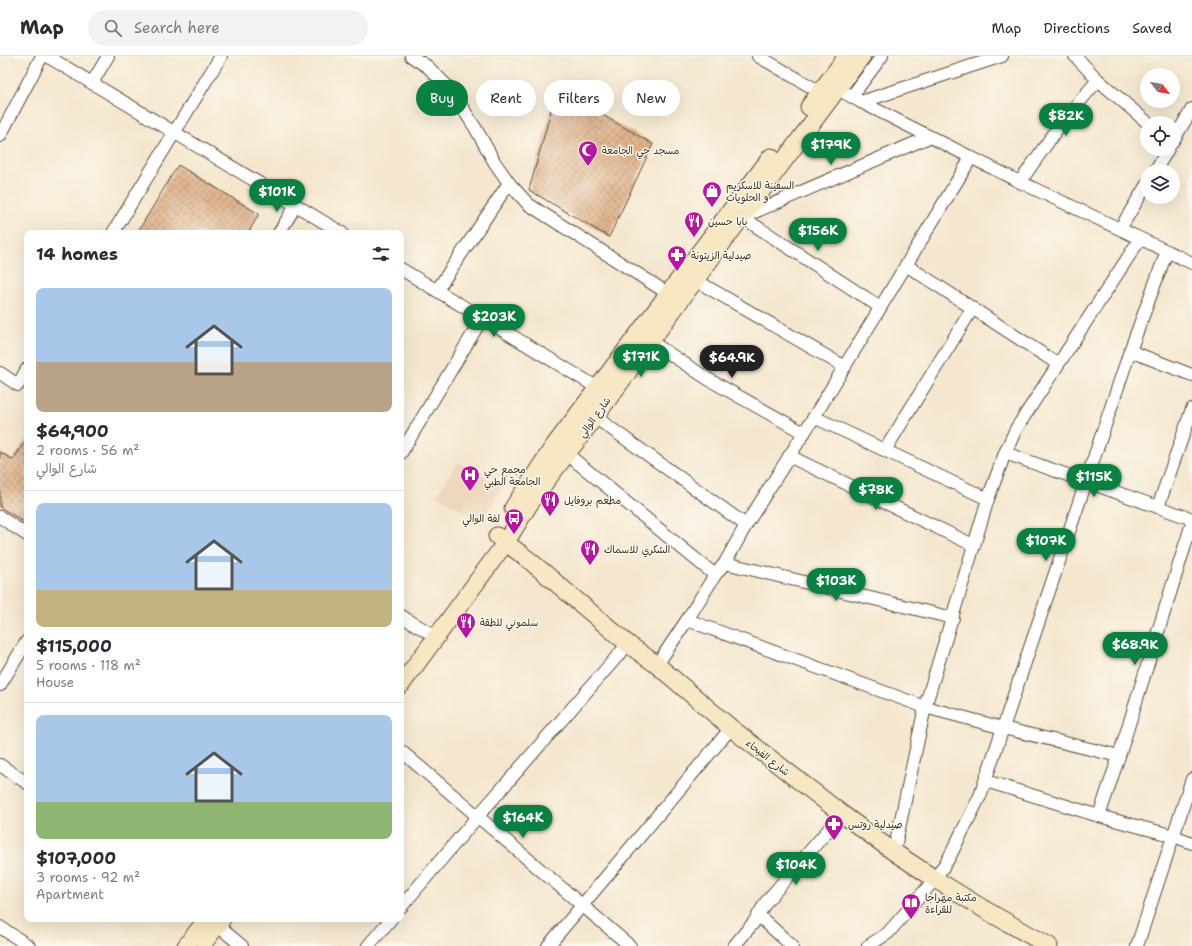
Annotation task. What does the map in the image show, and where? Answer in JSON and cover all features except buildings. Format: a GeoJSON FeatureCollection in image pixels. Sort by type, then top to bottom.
{"type":"FeatureCollection","features":[{"type":"Feature","properties":{"kind":"street"},"geometry":{"type":"LineString","coordinates":[[0,136],[42,56]]}},
{"type":"Feature","properties":{"kind":"street"},"geometry":{"type":"LineString","coordinates":[[47,56],[337,230]]}},
{"type":"Feature","properties":{"kind":"street"},"geometry":{"type":"LineString","coordinates":[[92,83],[108,56]]}},
{"type":"Feature","properties":{"kind":"street"},"geometry":{"type":"LineString","coordinates":[[115,230],[221,56]]}},
{"type":"Feature","properties":{"kind":"street"},"geometry":{"type":"LineString","coordinates":[[411,56],[428,67],[451,90],[476,129],[495,163],[509,183],[528,204],[669,294]]}},
{"type":"Feature","properties":{"kind":"street"},"geometry":{"type":"LineString","coordinates":[[758,56],[820,92]]}},
{"type":"Feature","properties":{"kind":"street","name":"شارع الوالي"},"geometry":{"type":"LineString","coordinates":[[404,681],[501,539],[554,446],[847,56]]}},
{"type":"Feature","properties":{"kind":"street","name":"شارع الوالي"},"geometry":{"type":"LineString","coordinates":[[404,663],[530,503],[742,217],[850,96],[862,56]]}},
{"type":"Feature","properties":{"kind":"street"},"geometry":{"type":"LineString","coordinates":[[850,96],[882,56]]}},
{"type":"Feature","properties":{"kind":"street"},"geometry":{"type":"LineString","coordinates":[[850,96],[1002,56]]}},
{"type":"Feature","properties":{"kind":"street"},"geometry":{"type":"LineString","coordinates":[[1075,56],[1098,80],[1140,116]]}},
{"type":"Feature","properties":{"kind":"street"},"geometry":{"type":"LineString","coordinates":[[1020,182],[1062,122],[1098,80]]}},
{"type":"Feature","properties":{"kind":"street"},"geometry":{"type":"LineString","coordinates":[[850,96],[1020,182],[1192,263]]}},
{"type":"Feature","properties":{"kind":"street"},"geometry":{"type":"LineString","coordinates":[[1180,129],[1192,109]]}},
{"type":"Feature","properties":{"kind":"street"},"geometry":{"type":"LineString","coordinates":[[742,217],[929,137]]}},
{"type":"Feature","properties":{"kind":"street"},"geometry":{"type":"LineString","coordinates":[[656,665],[687,620],[714,574],[724,563],[972,158]]}},
{"type":"Feature","properties":{"kind":"street"},"geometry":{"type":"LineString","coordinates":[[437,290],[509,183]]}},
{"type":"Feature","properties":{"kind":"street"},"geometry":{"type":"LineString","coordinates":[[1120,229],[1140,196]]}},
{"type":"Feature","properties":{"kind":"street"},"geometry":{"type":"LineString","coordinates":[[281,230],[296,206]]}},
{"type":"Feature","properties":{"kind":"street"},"geometry":{"type":"LineString","coordinates":[[742,217],[880,307]]}},
{"type":"Feature","properties":{"kind":"street"},"geometry":{"type":"LineString","coordinates":[[894,852],[925,707],[988,499],[1005,453],[1016,429],[1140,239]]}},
{"type":"Feature","properties":{"kind":"street"},"geometry":{"type":"LineString","coordinates":[[868,946],[888,933],[935,879],[949,858],[968,823],[986,781],[1085,482],[1130,351],[1167,251]]}},
{"type":"Feature","properties":{"kind":"street"},"geometry":{"type":"LineString","coordinates":[[906,265],[1058,364]]}},
{"type":"Feature","properties":{"kind":"street"},"geometry":{"type":"LineString","coordinates":[[404,270],[598,388]]}},
{"type":"Feature","properties":{"kind":"street"},"geometry":{"type":"LineString","coordinates":[[695,280],[845,367]]}},
{"type":"Feature","properties":{"kind":"street"},"geometry":{"type":"LineString","coordinates":[[884,450],[972,309]]}},
{"type":"Feature","properties":{"kind":"street"},"geometry":{"type":"LineString","coordinates":[[404,448],[483,317]]}},
{"type":"Feature","properties":{"kind":"street"},"geometry":{"type":"LineString","coordinates":[[650,342],[708,379],[804,433]]}},
{"type":"Feature","properties":{"kind":"street"},"geometry":{"type":"LineString","coordinates":[[1130,351],[1192,375]]}},
{"type":"Feature","properties":{"kind":"street"},"geometry":{"type":"LineString","coordinates":[[0,373],[22,388]]}},
{"type":"Feature","properties":{"kind":"street"},"geometry":{"type":"LineString","coordinates":[[1158,506],[1192,409]]}},
{"type":"Feature","properties":{"kind":"street"},"geometry":{"type":"LineString","coordinates":[[595,417],[746,525]]}},
{"type":"Feature","properties":{"kind":"street"},"geometry":{"type":"LineString","coordinates":[[814,417],[988,499]]}},
{"type":"Feature","properties":{"kind":"street"},"geometry":{"type":"LineString","coordinates":[[1005,453],[1192,519]]}},
{"type":"Feature","properties":{"kind":"street"},"geometry":{"type":"LineString","coordinates":[[567,454],[714,574]]}},
{"type":"Feature","properties":{"kind":"street"},"geometry":{"type":"LineString","coordinates":[[789,456],[974,545]]}},
{"type":"Feature","properties":{"kind":"street"},"geometry":{"type":"LineString","coordinates":[[0,517],[24,533]]}},
{"type":"Feature","properties":{"kind":"street"},"geometry":{"type":"LineString","coordinates":[[1099,816],[1192,523]]}},
{"type":"Feature","properties":{"kind":"street","name":"شارع الفيحاء"},"geometry":{"type":"LineString","coordinates":[[501,539],[731,728],[842,814],[894,852],[1037,944]]}},
{"type":"Feature","properties":{"kind":"street"},"geometry":{"type":"LineString","coordinates":[[724,563],[952,618]]}},
{"type":"Feature","properties":{"kind":"street"},"geometry":{"type":"LineString","coordinates":[[404,618],[428,632]]}},
{"type":"Feature","properties":{"kind":"street"},"geometry":{"type":"LineString","coordinates":[[687,620],[925,707],[1003,728],[1119,756]]}},
{"type":"Feature","properties":{"kind":"street"},"geometry":{"type":"LineString","coordinates":[[404,903],[628,644]]}},
{"type":"Feature","properties":{"kind":"street"},"geometry":{"type":"LineString","coordinates":[[0,684],[22,659]]}},
{"type":"Feature","properties":{"kind":"street"},"geometry":{"type":"LineString","coordinates":[[548,946],[731,728]]}},
{"type":"Feature","properties":{"kind":"street"},"geometry":{"type":"LineString","coordinates":[[404,754],[630,946]]}},
{"type":"Feature","properties":{"kind":"street"},"geometry":{"type":"LineString","coordinates":[[0,765],[24,781]]}},
{"type":"Feature","properties":{"kind":"street"},"geometry":{"type":"LineString","coordinates":[[1137,946],[1192,779]]}},
{"type":"Feature","properties":{"kind":"street"},"geometry":{"type":"LineString","coordinates":[[986,781],[1099,816],[1174,836],[1192,843]]}},
{"type":"Feature","properties":{"kind":"street"},"geometry":{"type":"LineString","coordinates":[[734,946],[759,916],[766,902],[842,814]]}},
{"type":"Feature","properties":{"kind":"street"},"geometry":{"type":"LineString","coordinates":[[759,916],[792,946]]}},
{"type":"Feature","properties":{"kind":"street"},"geometry":{"type":"LineString","coordinates":[[186,946],[215,922]]}},
{"type":"Feature","properties":{"kind":"street"},"geometry":{"type":"LineString","coordinates":[[201,946],[215,922]]}},
{"type":"Feature","properties":{"kind":"street"},"geometry":{"type":"LineString","coordinates":[[217,922],[242,946]]}},
{"type":"Feature","properties":{"kind":"street"},"geometry":{"type":"LineString","coordinates":[[368,946],[388,922]]}},
{"type":"Feature","properties":{"kind":"street"},"geometry":{"type":"LineString","coordinates":[[0,927],[29,946]]}},
{"type":"Feature","properties":{"kind":"shaded area","name":"مجمع حي الجامعة الطبي"},"geometry":{"type":"Polygon","coordinates":[[[458,462],[502,488],[481,522],[437,495],[458,462]]]}},
{"type":"Feature","properties":{"kind":"place","name":"مسجد حي الجامعة"},"geometry":{"type":"Point","coordinates":[588,167]}},
{"type":"Feature","properties":{"kind":"place","name":"السفينة للاسكريم و الحلويات"},"geometry":{"type":"Point","coordinates":[712,208]}},
{"type":"Feature","properties":{"kind":"place","name":"بابا حسين"},"geometry":{"type":"Point","coordinates":[694,238]}},
{"type":"Feature","properties":{"kind":"place","name":"صيدلية الزيتونة"},"geometry":{"type":"Point","coordinates":[677,272]}},
{"type":"Feature","properties":{"kind":"place","name":"مجمع حي الجامعة الطبي"},"geometry":{"type":"Point","coordinates":[470,492]}},
{"type":"Feature","properties":{"kind":"place","name":"مطعم بروفايل"},"geometry":{"type":"Point","coordinates":[550,517]}},
{"type":"Feature","properties":{"kind":"place","name":"لفة الوالي"},"geometry":{"type":"Point","coordinates":[514,535]}},
{"type":"Feature","properties":{"kind":"place","name":"الشكري للاسماك"},"geometry":{"type":"Point","coordinates":[590,566]}},
{"type":"Feature","properties":{"kind":"place","name":"سلموني للطقة"},"geometry":{"type":"Point","coordinates":[466,639]}},
{"type":"Feature","properties":{"kind":"place","name":"صيدلية روتس"},"geometry":{"type":"Point","coordinates":[834,841]}},
{"type":"Feature","properties":{"kind":"place","name":"مكتبة مهراجا للقراءة"},"geometry":{"type":"Point","coordinates":[911,920]}}]}
